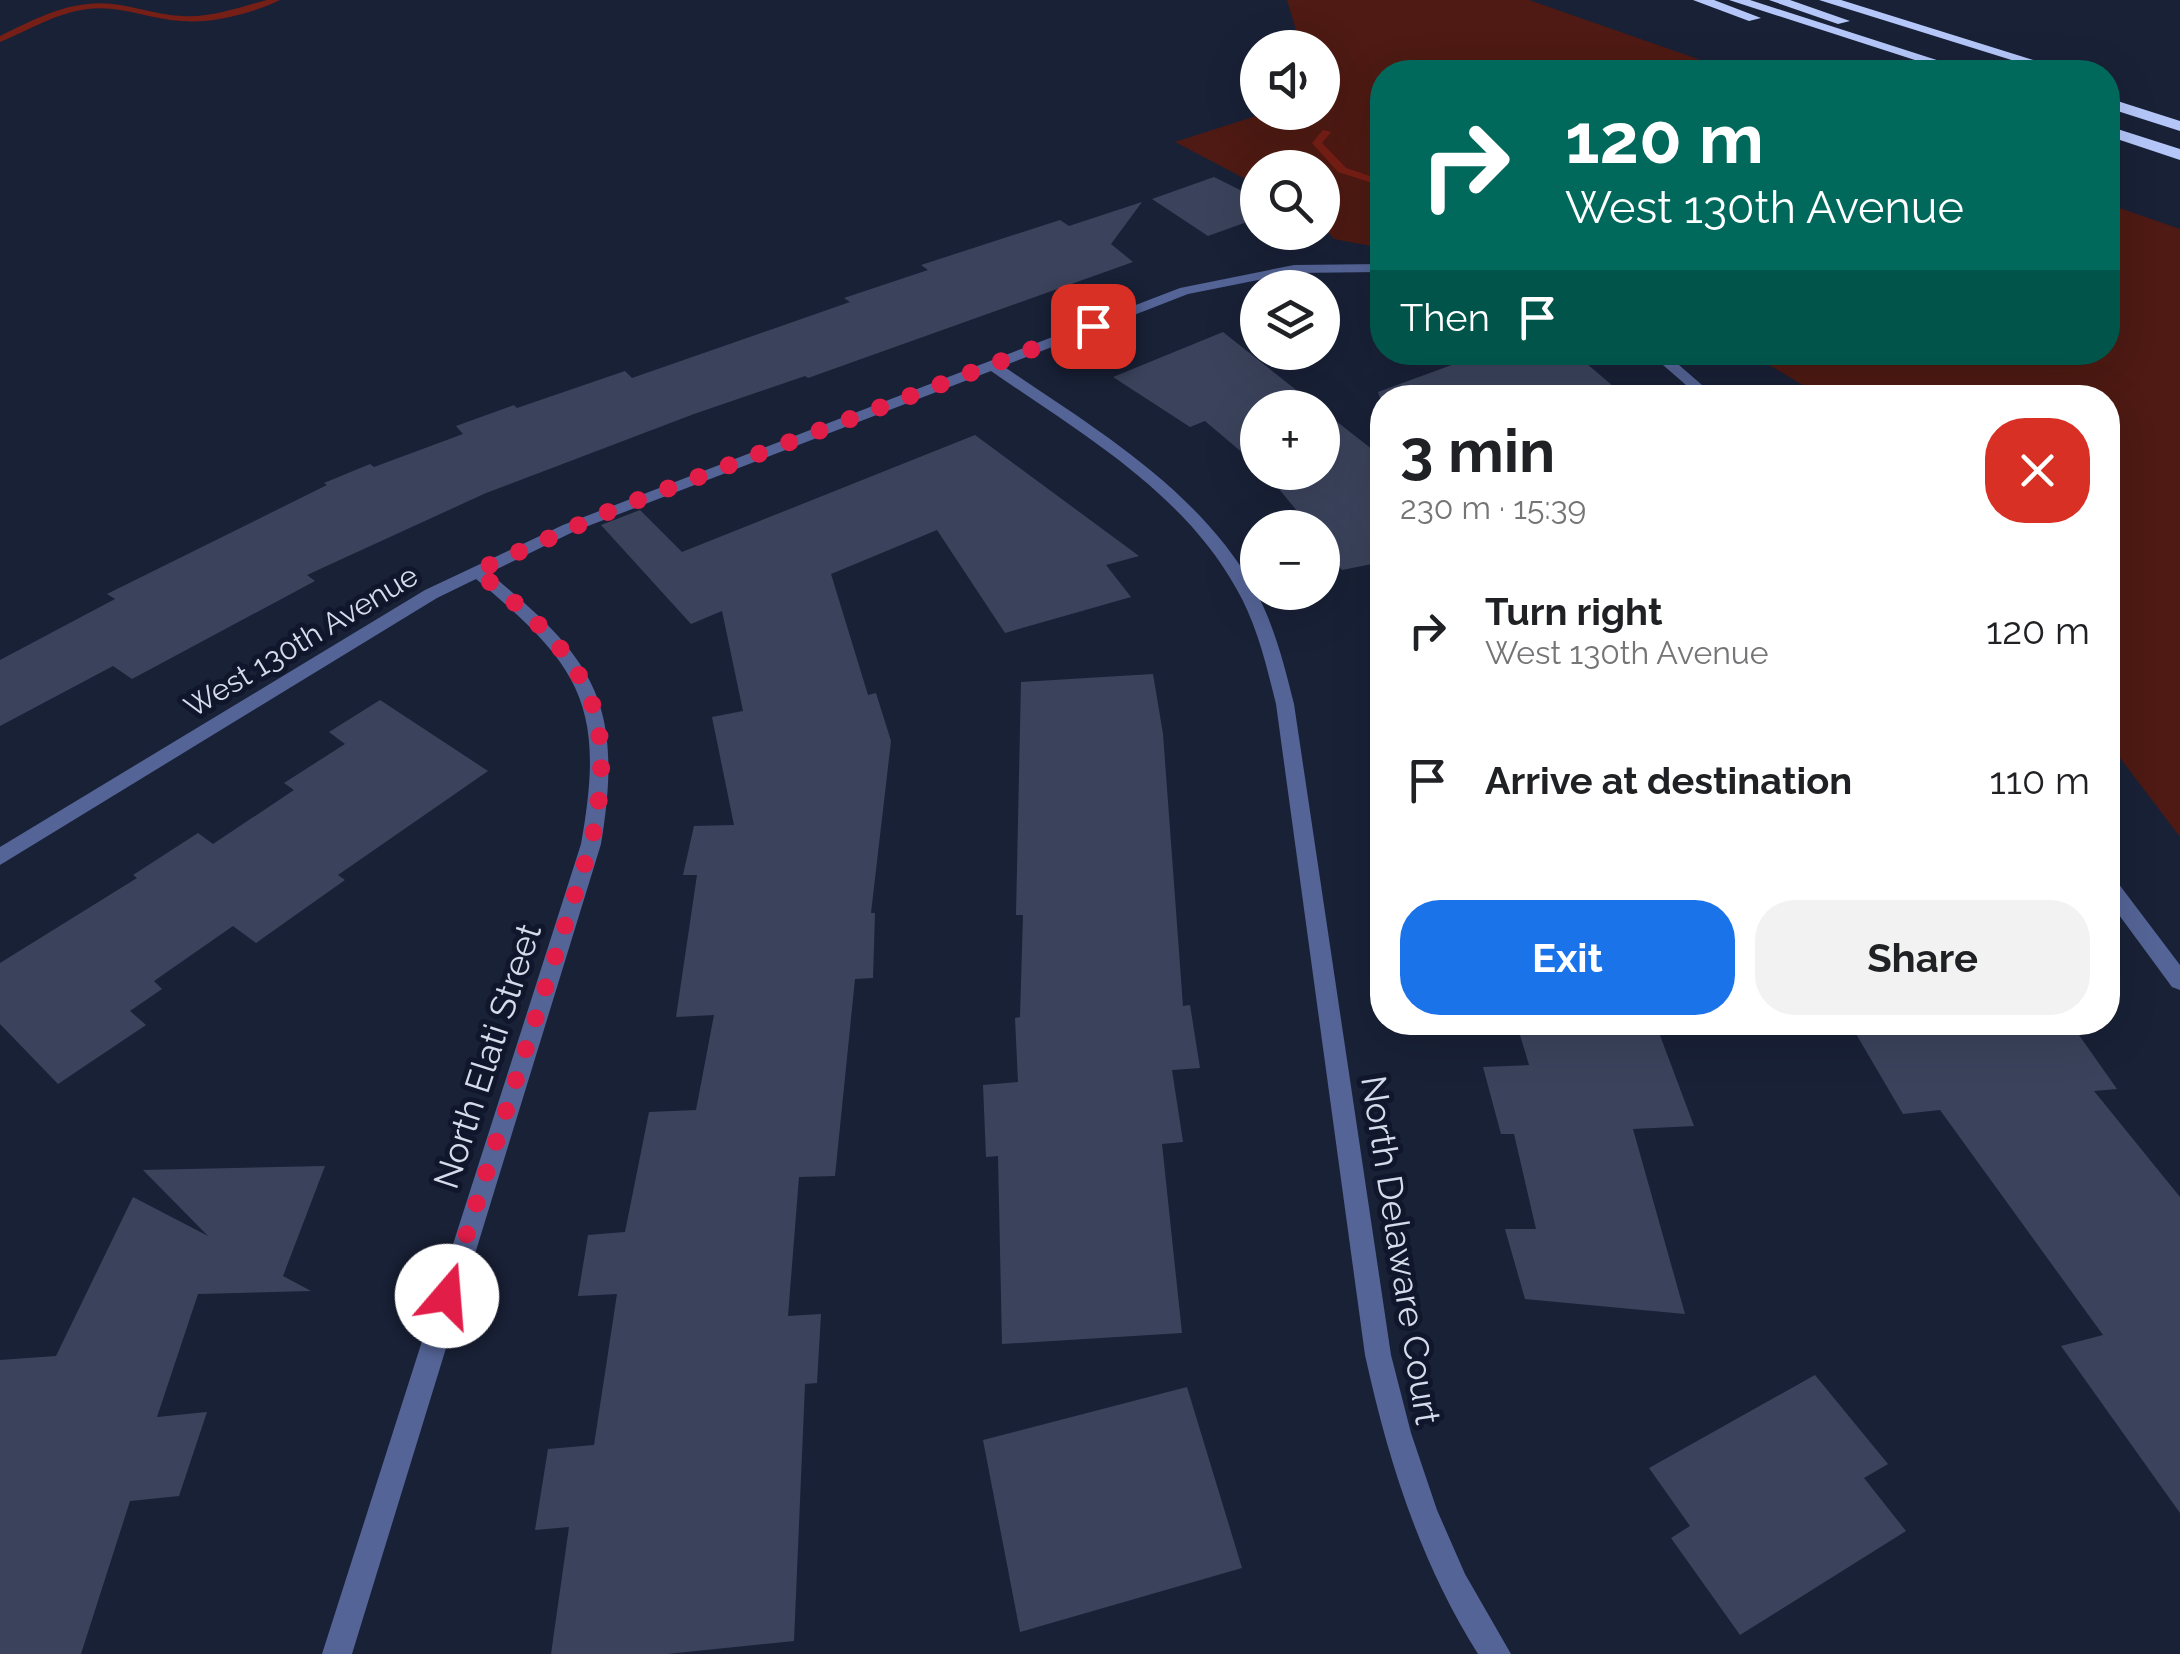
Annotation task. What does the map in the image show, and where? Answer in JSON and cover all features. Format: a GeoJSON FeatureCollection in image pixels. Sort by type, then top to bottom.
{"type":"FeatureCollection","features":[{"type":"Feature","properties":{"kind":"highway"},"geometry":{"type":"LineString","coordinates":[[1700,0],[1888,60]]}},
{"type":"Feature","properties":{"kind":"highway"},"geometry":{"type":"LineString","coordinates":[[1736,0],[1928,60]]}},
{"type":"Feature","properties":{"kind":"highway"},"geometry":{"type":"LineString","coordinates":[[1776,0],[1969,60]]}},
{"type":"Feature","properties":{"kind":"highway"},"geometry":{"type":"LineString","coordinates":[[1826,0],[2024,60]]}},
{"type":"Feature","properties":{"kind":"highway"},"geometry":{"type":"LineString","coordinates":[[2120,90],[2180,108]]}},
{"type":"Feature","properties":{"kind":"highway"},"geometry":{"type":"LineString","coordinates":[[2120,108],[2180,126]]}},
{"type":"Feature","properties":{"kind":"highway"},"geometry":{"type":"LineString","coordinates":[[2120,121],[2180,140]]}},
{"type":"Feature","properties":{"kind":"highway"},"geometry":{"type":"LineString","coordinates":[[2120,136],[2180,155]]}},
{"type":"Feature","properties":{"kind":"street","name":"West 130th Avenue"},"geometry":{"type":"LineString","coordinates":[[0,857],[378,625],[476,571],[612,510],[1211,284],[1294,269],[1370,268]]}},
{"type":"Feature","properties":{"kind":"street","name":"North Delaware Court"},"geometry":{"type":"LineString","coordinates":[[992,365],[1177,500],[1216,541],[1262,616],[1286,704],[1378,1355],[1391,1414],[1431,1533],[1496,1654]]}},
{"type":"Feature","properties":{"kind":"street"},"geometry":{"type":"LineString","coordinates":[[1670,365],[1694,385]]}},
{"type":"Feature","properties":{"kind":"street","name":"North Elati Street"},"geometry":{"type":"LineString","coordinates":[[337,1654],[363,1560],[599,809],[602,776],[598,726],[581,677],[552,635],[476,571]]}},
{"type":"Feature","properties":{"kind":"street"},"geometry":{"type":"LineString","coordinates":[[2120,902],[2180,982]]}},
{"type":"Feature","properties":{"kind":"shaded area"},"geometry":{"type":"Polygon","coordinates":[[[1287,0],[1529,0],[1701,60],[1370,60],[1370,246],[1340,240],[1340,150],[1240,150],[1240,176],[1175,142],[1240,121],[1240,130],[1340,130],[1340,30],[1296,30],[1287,0]]]}},
{"type":"Feature","properties":{"kind":"shaded area"},"geometry":{"type":"Polygon","coordinates":[[[2120,208],[2180,229],[2180,837],[2120,758],[2120,385],[1803,385],[1769,365],[2120,365],[2120,208]]]}},
{"type":"Feature","properties":{"kind":"building"},"geometry":{"type":"Polygon","coordinates":[[[1214,177],[1240,190],[1240,224],[1208,236],[1152,199],[1214,177]]]}},
{"type":"Feature","properties":{"kind":"building"},"geometry":{"type":"Polygon","coordinates":[[[1142,202],[1111,244],[1133,262],[808,378],[694,414],[486,493],[307,575],[315,581],[132,679],[113,666],[0,726],[0,660],[115,599],[107,594],[327,485],[324,483],[463,434],[456,426],[514,405],[517,408],[625,371],[632,378],[850,302],[844,298],[928,270],[921,265],[1060,220],[1069,226],[1142,202]]]}},
{"type":"Feature","properties":{"kind":"building"},"geometry":{"type":"Polygon","coordinates":[[[1223,332],[1240,345],[1240,370],[1271,370],[1296,390],[1240,390],[1240,451],[1205,421],[1190,427],[1113,377],[1223,332]]]}},
{"type":"Feature","properties":{"kind":"building"},"geometry":{"type":"Polygon","coordinates":[[[1452,365],[1588,365],[1612,385],[1397,385],[1452,365]]]}},
{"type":"Feature","properties":{"kind":"building"},"geometry":{"type":"Polygon","coordinates":[[[1340,424],[1370,448],[1370,564],[1340,567],[1340,510],[1296,510],[1280,490],[1340,490],[1340,424]]]}},
{"type":"Feature","properties":{"kind":"building"},"geometry":{"type":"Polygon","coordinates":[[[975,435],[1139,556],[1106,565],[1131,597],[1005,633],[937,530],[831,574],[868,695],[876,693],[891,741],[871,913],[875,913],[873,978],[855,979],[835,1176],[799,1177],[788,1316],[821,1314],[817,1383],[805,1384],[794,1641],[667,1654],[551,1654],[569,1527],[535,1530],[548,1449],[594,1445],[617,1294],[578,1296],[588,1235],[625,1232],[649,1112],[696,1110],[714,1015],[676,1017],[697,875],[683,875],[694,826],[734,825],[712,717],[743,711],[722,611],[691,624],[601,525],[640,510],[682,552],[975,435]]]}},
{"type":"Feature","properties":{"kind":"building"},"geometry":{"type":"Polygon","coordinates":[[[1153,674],[1163,734],[1183,1006],[1190,1005],[1200,1068],[1172,1070],[1183,1142],[1162,1144],[1182,1333],[1002,1344],[998,1156],[986,1157],[983,1085],[1018,1082],[1015,1018],[1020,1017],[1023,915],[1016,915],[1021,682],[1153,674]]]}},
{"type":"Feature","properties":{"kind":"building"},"geometry":{"type":"Polygon","coordinates":[[[380,700],[488,771],[338,875],[345,880],[256,943],[233,926],[154,981],[162,989],[130,1011],[146,1025],[58,1084],[0,1024],[0,963],[137,878],[133,875],[198,833],[213,844],[294,790],[284,783],[345,744],[329,732],[380,700]]]}},
{"type":"Feature","properties":{"kind":"building"},"geometry":{"type":"Polygon","coordinates":[[[1520,1035],[1660,1035],[1694,1126],[1633,1129],[1685,1314],[1525,1299],[1505,1229],[1536,1229],[1514,1134],[1501,1134],[1483,1067],[1529,1065],[1520,1035]]]}},
{"type":"Feature","properties":{"kind":"building"},"geometry":{"type":"Polygon","coordinates":[[[1857,1035],[2079,1035],[2117,1089],[2094,1091],[2180,1197],[2180,1513],[2061,1346],[2103,1335],[1940,1110],[1903,1114],[1857,1035]]]}},
{"type":"Feature","properties":{"kind":"building"},"geometry":{"type":"Polygon","coordinates":[[[325,1166],[283,1276],[311,1291],[198,1294],[157,1417],[207,1412],[179,1496],[130,1501],[81,1654],[0,1654],[0,1360],[56,1356],[133,1197],[208,1236],[143,1170],[325,1166]]]}},
{"type":"Feature","properties":{"kind":"building"},"geometry":{"type":"Polygon","coordinates":[[[1815,1375],[1888,1464],[1864,1478],[1906,1531],[1740,1635],[1671,1538],[1690,1526],[1649,1468],[1815,1375]]]}},
{"type":"Feature","properties":{"kind":"building"},"geometry":{"type":"Polygon","coordinates":[[[1187,1387],[1242,1568],[1020,1632],[983,1440],[1187,1387]]]}},
{"type":"Feature","properties":{"kind":"waterway"},"geometry":{"type":"LineString","coordinates":[[0,39],[54,13],[90,6],[122,7],[182,19],[217,16],[276,0]]}},
{"type":"Feature","properties":{"kind":"waterway"},"geometry":{"type":"LineString","coordinates":[[1326,132],[1317,143],[1342,170],[1370,179]]}},
{"type":"Feature","properties":{"kind":"route"},"geometry":{"type":"LineString","coordinates":[[447,1296],[591,844],[602,776],[602,750],[591,699],[568,654],[535,618],[476,571],[612,510],[1093,326]]}}]}
